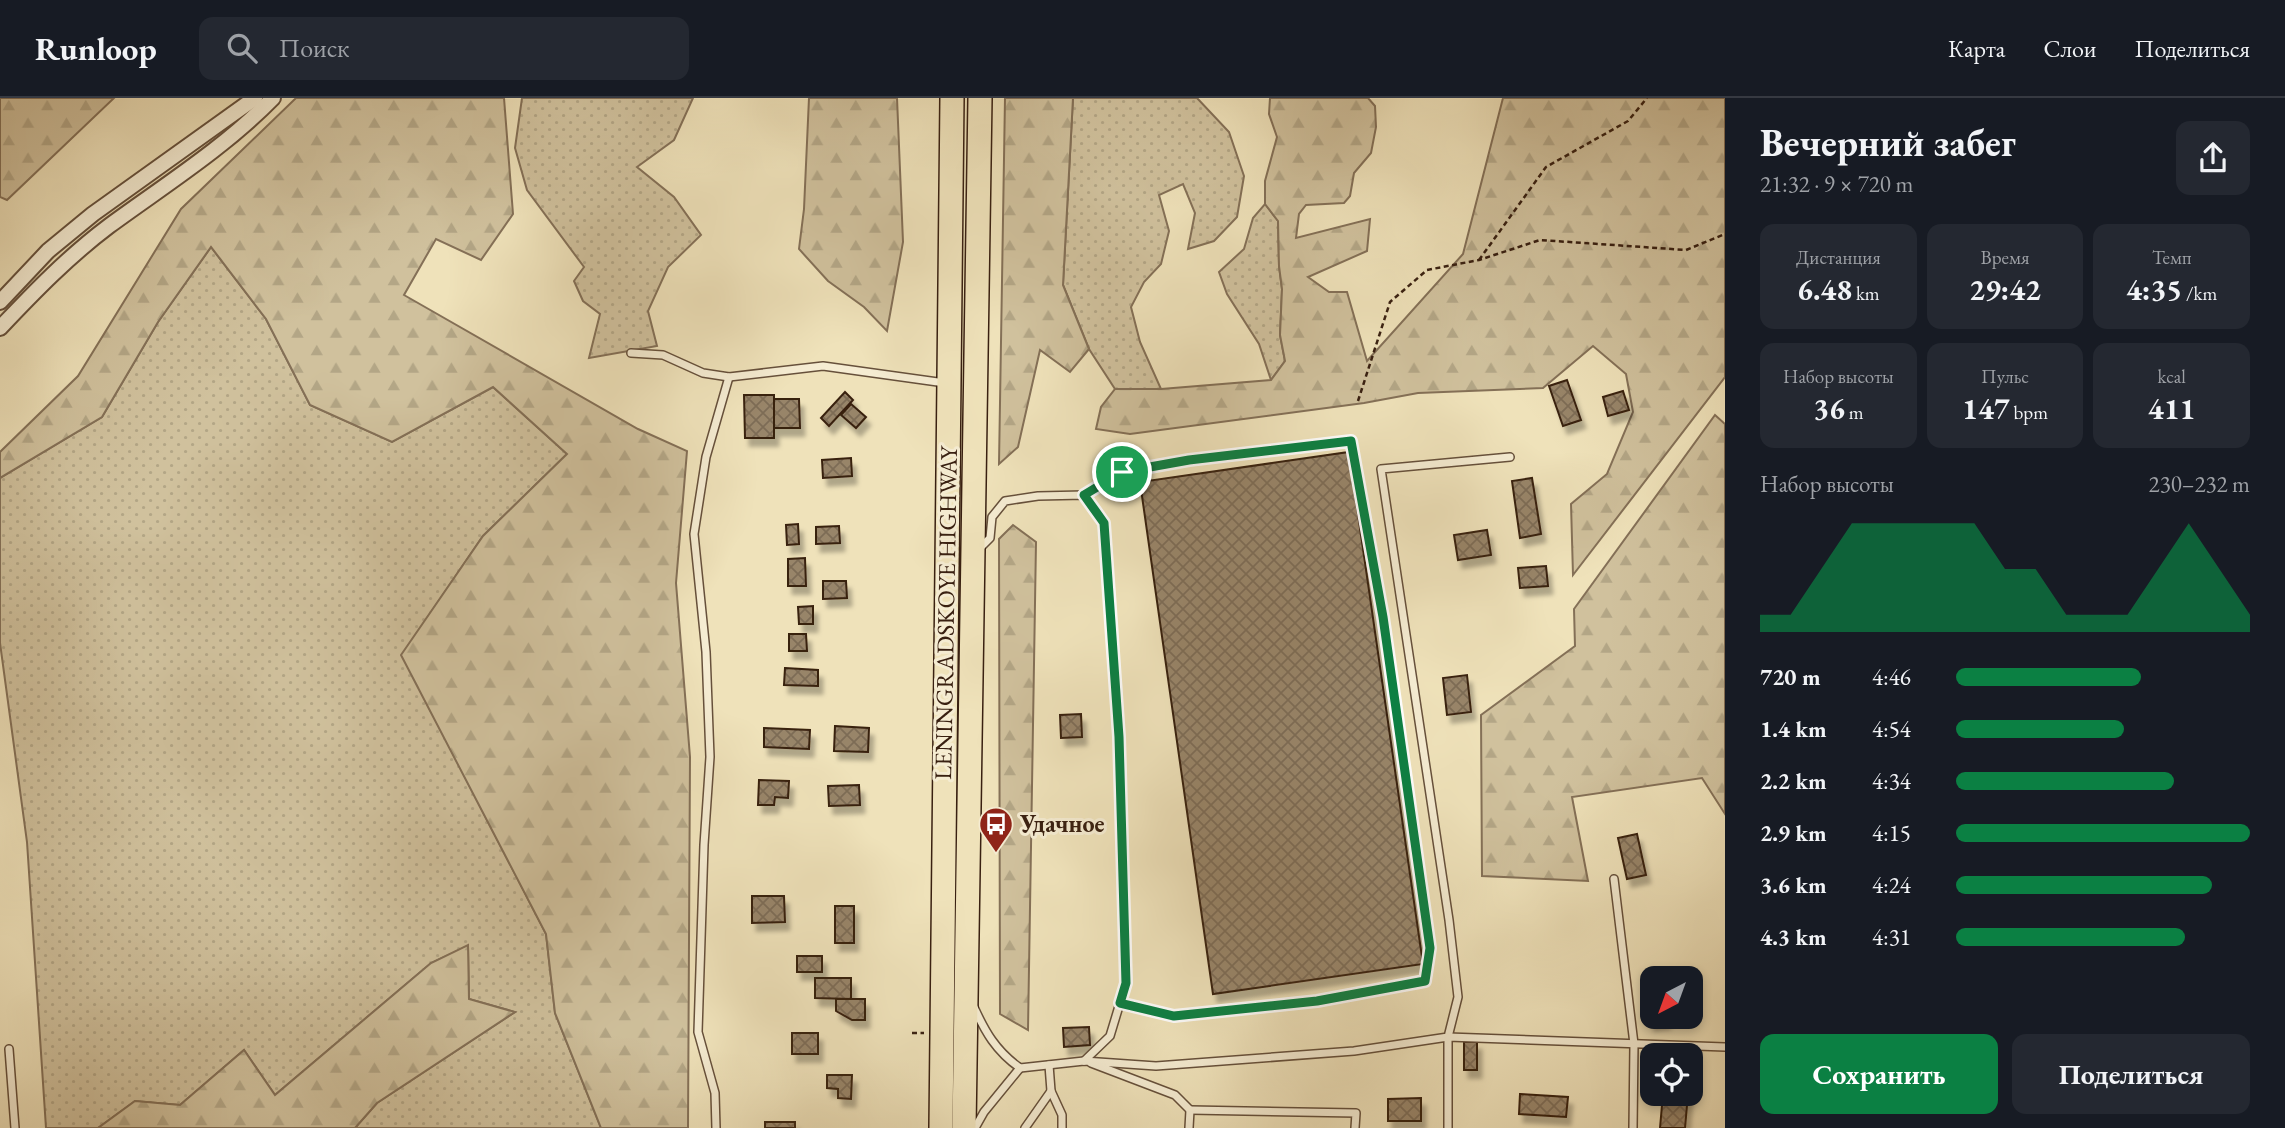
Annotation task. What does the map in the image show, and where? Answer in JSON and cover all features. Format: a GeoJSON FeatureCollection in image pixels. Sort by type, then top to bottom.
{"type":"FeatureCollection","features":[{"type":"Feature","properties":{"kind":"highway","name":"LENINGRADSKOYE HIGHWAY"},"geometry":{"type":"LineString","coordinates":[[941,1128],[952,98]]}},
{"type":"Feature","properties":{"kind":"highway","name":"LENINGRADSKOYE HIGHWAY"},"geometry":{"type":"LineString","coordinates":[[964,1128],[980,98]]}},
{"type":"Feature","properties":{"kind":"street"},"geometry":{"type":"LineString","coordinates":[[210,130],[241,98]]}},
{"type":"Feature","properties":{"kind":"street"},"geometry":{"type":"LineString","coordinates":[[0,302],[48,251],[93,214],[255,98]]}},
{"type":"Feature","properties":{"kind":"street"},"geometry":{"type":"LineString","coordinates":[[0,328],[65,262],[235,134],[273,98]]}},
{"type":"Feature","properties":{"kind":"street"},"geometry":{"type":"LineString","coordinates":[[944,98],[951,124]]}},
{"type":"Feature","properties":{"kind":"lane"},"geometry":{"type":"LineString","coordinates":[[631,353],[663,355],[703,373],[729,377],[823,366],[949,384]]}},
{"type":"Feature","properties":{"kind":"lane"},"geometry":{"type":"LineString","coordinates":[[716,1128],[715,1093],[698,1032],[704,845],[710,757],[706,652],[694,534],[706,457],[729,377]]}},
{"type":"Feature","properties":{"kind":"lane"},"geometry":{"type":"LineString","coordinates":[[973,555],[990,538],[992,517],[1005,501],[1038,496],[1084,495],[1122,472],[1189,460],[1351,441],[1383,617],[1430,948],[1425,981],[1331,998],[1174,1016],[1120,1003]]}},
{"type":"Feature","properties":{"kind":"lane"},"geometry":{"type":"LineString","coordinates":[[1448,1128],[1448,1037],[1458,997],[1447,906],[1381,469],[1510,457]]}},
{"type":"Feature","properties":{"kind":"lane"},"geometry":{"type":"LineString","coordinates":[[1084,495],[1104,523],[1118,724],[1126,983],[1110,1035],[1084,1060]]}},
{"type":"Feature","properties":{"kind":"lane"},"geometry":{"type":"LineString","coordinates":[[1614,879],[1634,1044],[1633,1128]]}},
{"type":"Feature","properties":{"kind":"lane"},"geometry":{"type":"LineString","coordinates":[[966,988],[986,1034],[1003,1056],[1020,1068],[1084,1060],[1156,1066],[1354,1051],[1448,1037],[1725,1047]]}},
{"type":"Feature","properties":{"kind":"lane"},"geometry":{"type":"LineString","coordinates":[[9,1049],[15,1128]]}},
{"type":"Feature","properties":{"kind":"lane"},"geometry":{"type":"LineString","coordinates":[[1084,1060],[1175,1094],[1190,1110],[1356,1113],[1355,1128]]}},
{"type":"Feature","properties":{"kind":"lane"},"geometry":{"type":"LineString","coordinates":[[1049,1065],[1051,1091],[1062,1115],[1062,1128]]}},
{"type":"Feature","properties":{"kind":"lane"},"geometry":{"type":"LineString","coordinates":[[975,1128],[984,1112],[1020,1068]]}},
{"type":"Feature","properties":{"kind":"lane"},"geometry":{"type":"LineString","coordinates":[[0,1083],[11,1082]]}},
{"type":"Feature","properties":{"kind":"lane"},"geometry":{"type":"LineString","coordinates":[[1026,1128],[1051,1091]]}},
{"type":"Feature","properties":{"kind":"lane"},"geometry":{"type":"LineString","coordinates":[[1189,1128],[1190,1110]]}},
{"type":"Feature","properties":{"kind":"path"},"geometry":{"type":"LineString","coordinates":[[1479,260],[1546,167],[1628,121],[1647,98]]}},
{"type":"Feature","properties":{"kind":"path"},"geometry":{"type":"LineString","coordinates":[[1358,401],[1390,302],[1427,270],[1479,260],[1540,240],[1686,250],[1725,234]]}},
{"type":"Feature","properties":{"kind":"path"},"geometry":{"type":"LineString","coordinates":[[912,1033],[927,1033]]}},
{"type":"Feature","properties":{"kind":"green space"},"geometry":{"type":"Polygon","coordinates":[[[0,98],[114,98],[7,200],[0,197],[0,98]]]}},
{"type":"Feature","properties":{"kind":"green space"},"geometry":{"type":"Polygon","coordinates":[[[296,98],[504,98],[513,214],[481,260],[436,239],[404,295],[638,429],[687,451],[676,583],[690,757],[688,1128],[601,1128],[555,1013],[546,934],[401,655],[483,536],[567,454],[493,387],[392,442],[310,405],[266,319],[211,247],[158,322],[102,417],[0,478],[0,452],[78,376],[181,209],[296,98]]]}},
{"type":"Feature","properties":{"kind":"green space"},"geometry":{"type":"Polygon","coordinates":[[[522,98],[693,98],[674,140],[637,167],[674,197],[701,235],[668,267],[648,311],[657,346],[589,358],[600,314],[583,301],[574,281],[584,267],[527,190],[515,148],[522,98]]]}},
{"type":"Feature","properties":{"kind":"green space"},"geometry":{"type":"Polygon","coordinates":[[[809,98],[897,98],[903,242],[887,331],[864,307],[828,281],[799,249],[804,209],[809,98]]]}},
{"type":"Feature","properties":{"kind":"green space"},"geometry":{"type":"Polygon","coordinates":[[[1005,98],[1073,98],[1063,285],[1089,349],[1070,372],[1040,350],[1018,447],[999,464],[1005,98]]]}},
{"type":"Feature","properties":{"kind":"green space"},"geometry":{"type":"Polygon","coordinates":[[[1073,98],[1197,98],[1229,132],[1244,176],[1237,217],[1214,241],[1188,249],[1195,213],[1183,184],[1159,195],[1169,231],[1161,264],[1144,282],[1131,307],[1140,342],[1161,389],[1115,389],[1089,349],[1063,285],[1073,98]]]}},
{"type":"Feature","properties":{"kind":"green space"},"geometry":{"type":"Polygon","coordinates":[[[1270,98],[1368,98],[1375,106],[1376,127],[1371,153],[1354,173],[1350,196],[1344,203],[1306,205],[1299,214],[1296,238],[1370,219],[1367,251],[1308,277],[1329,292],[1347,292],[1367,361],[1463,254],[1503,98],[1725,98],[1725,377],[1573,575],[1571,504],[1607,474],[1633,412],[1626,374],[1593,346],[1543,388],[1418,393],[1364,403],[1130,434],[1096,429],[1101,407],[1115,389],[1161,389],[1271,380],[1285,361],[1280,335],[1282,289],[1278,221],[1265,204],[1265,181],[1277,137],[1269,114],[1270,98]]]}},
{"type":"Feature","properties":{"kind":"green space"},"geometry":{"type":"Polygon","coordinates":[[[1265,204],[1278,221],[1282,289],[1280,335],[1285,361],[1271,380],[1259,344],[1227,294],[1219,272],[1244,249],[1253,218],[1265,204]]]}},
{"type":"Feature","properties":{"kind":"green space"},"geometry":{"type":"Polygon","coordinates":[[[211,247],[266,319],[310,405],[392,442],[493,387],[567,454],[483,536],[402,655],[546,934],[555,1013],[601,1128],[355,1128],[377,1103],[515,1012],[469,999],[468,946],[431,963],[275,1095],[244,1050],[180,1105],[135,1101],[98,1128],[46,1128],[27,842],[0,643],[0,478],[102,417],[158,322],[211,247]]]}},
{"type":"Feature","properties":{"kind":"green space"},"geometry":{"type":"Polygon","coordinates":[[[1715,415],[1725,424],[1725,814],[1702,778],[1572,797],[1588,881],[1482,876],[1481,715],[1575,646],[1574,609],[1715,415]]]}},
{"type":"Feature","properties":{"kind":"green space"},"geometry":{"type":"Polygon","coordinates":[[[1013,525],[1036,542],[1028,1030],[1000,1014],[999,539],[1013,525]]]}},
{"type":"Feature","properties":{"kind":"green space"},"geometry":{"type":"Polygon","coordinates":[[[468,945],[469,999],[515,1012],[377,1103],[355,1128],[98,1128],[135,1101],[180,1105],[244,1050],[275,1095],[431,963],[468,945]]]}},
{"type":"Feature","properties":{"kind":"building"},"geometry":{"type":"Polygon","coordinates":[[[1567,380],[1581,420],[1563,426],[1549,386],[1567,380]]]}},
{"type":"Feature","properties":{"kind":"building"},"geometry":{"type":"Polygon","coordinates":[[[1623,391],[1629,410],[1608,416],[1603,397],[1623,391]]]}},
{"type":"Feature","properties":{"kind":"building"},"geometry":{"type":"Polygon","coordinates":[[[845,392],[853,400],[829,426],[821,418],[845,392]]]}},
{"type":"Feature","properties":{"kind":"building"},"geometry":{"type":"Polygon","coordinates":[[[744,395],[774,395],[774,438],[745,438],[744,395]]]}},
{"type":"Feature","properties":{"kind":"building"},"geometry":{"type":"Polygon","coordinates":[[[774,399],[799,399],[800,428],[774,428],[774,399]]]}},
{"type":"Feature","properties":{"kind":"building"},"geometry":{"type":"Polygon","coordinates":[[[851,404],[866,417],[856,428],[841,415],[851,404]]]}},
{"type":"Feature","properties":{"kind":"building"},"geometry":{"type":"Polygon","coordinates":[[[1349,452],[1423,964],[1213,994],[1140,482],[1349,452]]]}},
{"type":"Feature","properties":{"kind":"building"},"geometry":{"type":"Polygon","coordinates":[[[851,458],[852,476],[823,478],[822,460],[851,458]]]}},
{"type":"Feature","properties":{"kind":"building"},"geometry":{"type":"Polygon","coordinates":[[[1532,478],[1541,534],[1520,538],[1512,481],[1532,478]]]}},
{"type":"Feature","properties":{"kind":"building"},"geometry":{"type":"Polygon","coordinates":[[[798,524],[799,544],[787,545],[786,525],[798,524]]]}},
{"type":"Feature","properties":{"kind":"building"},"geometry":{"type":"Polygon","coordinates":[[[839,526],[840,543],[816,544],[816,527],[839,526]]]}},
{"type":"Feature","properties":{"kind":"building"},"geometry":{"type":"Polygon","coordinates":[[[1487,530],[1491,555],[1458,560],[1454,535],[1487,530]]]}},
{"type":"Feature","properties":{"kind":"building"},"geometry":{"type":"Polygon","coordinates":[[[805,558],[806,586],[788,586],[788,559],[805,558]]]}},
{"type":"Feature","properties":{"kind":"building"},"geometry":{"type":"Polygon","coordinates":[[[1546,566],[1548,586],[1520,588],[1518,568],[1546,566]]]}},
{"type":"Feature","properties":{"kind":"building"},"geometry":{"type":"Polygon","coordinates":[[[823,581],[846,581],[847,598],[823,599],[823,581]]]}},
{"type":"Feature","properties":{"kind":"building"},"geometry":{"type":"Polygon","coordinates":[[[813,606],[813,624],[799,624],[798,607],[813,606]]]}},
{"type":"Feature","properties":{"kind":"building"},"geometry":{"type":"Polygon","coordinates":[[[789,634],[806,634],[807,651],[789,651],[789,634]]]}},
{"type":"Feature","properties":{"kind":"building"},"geometry":{"type":"Polygon","coordinates":[[[785,668],[818,670],[818,686],[784,685],[785,668]]]}},
{"type":"Feature","properties":{"kind":"building"},"geometry":{"type":"Polygon","coordinates":[[[1467,675],[1471,712],[1447,715],[1443,678],[1467,675]]]}},
{"type":"Feature","properties":{"kind":"building"},"geometry":{"type":"Polygon","coordinates":[[[1081,714],[1082,737],[1061,738],[1060,715],[1081,714]]]}},
{"type":"Feature","properties":{"kind":"building"},"geometry":{"type":"Polygon","coordinates":[[[835,726],[869,728],[868,752],[834,751],[835,726]]]}},
{"type":"Feature","properties":{"kind":"building"},"geometry":{"type":"Polygon","coordinates":[[[764,728],[810,730],[809,749],[764,747],[764,728]]]}},
{"type":"Feature","properties":{"kind":"building"},"geometry":{"type":"Polygon","coordinates":[[[759,780],[789,781],[788,798],[775,797],[774,805],[758,805],[759,780]]]}},
{"type":"Feature","properties":{"kind":"building"},"geometry":{"type":"Polygon","coordinates":[[[859,785],[860,805],[829,806],[828,786],[859,785]]]}},
{"type":"Feature","properties":{"kind":"building"},"geometry":{"type":"Polygon","coordinates":[[[1637,834],[1646,875],[1627,879],[1618,838],[1637,834]]]}},
{"type":"Feature","properties":{"kind":"building"},"geometry":{"type":"Polygon","coordinates":[[[752,896],[784,896],[785,922],[752,923],[752,896]]]}},
{"type":"Feature","properties":{"kind":"building"},"geometry":{"type":"Polygon","coordinates":[[[835,906],[854,906],[854,943],[835,943],[835,906]]]}},
{"type":"Feature","properties":{"kind":"building"},"geometry":{"type":"Polygon","coordinates":[[[797,956],[822,956],[822,972],[797,972],[797,956]]]}},
{"type":"Feature","properties":{"kind":"building"},"geometry":{"type":"Polygon","coordinates":[[[815,978],[851,978],[851,999],[815,998],[815,978]]]}},
{"type":"Feature","properties":{"kind":"building"},"geometry":{"type":"Polygon","coordinates":[[[836,999],[865,999],[865,1020],[852,1020],[836,1011],[836,999]]]}},
{"type":"Feature","properties":{"kind":"building"},"geometry":{"type":"Polygon","coordinates":[[[1089,1027],[1090,1045],[1064,1047],[1063,1028],[1089,1027]]]}},
{"type":"Feature","properties":{"kind":"building"},"geometry":{"type":"Polygon","coordinates":[[[792,1033],[818,1033],[818,1054],[792,1054],[792,1033]]]}},
{"type":"Feature","properties":{"kind":"building"},"geometry":{"type":"Polygon","coordinates":[[[1464,1042],[1477,1042],[1477,1070],[1464,1070],[1464,1042]]]}},
{"type":"Feature","properties":{"kind":"building"},"geometry":{"type":"Polygon","coordinates":[[[827,1075],[852,1075],[851,1099],[838,1098],[838,1089],[827,1088],[827,1075]]]}},
{"type":"Feature","properties":{"kind":"building"},"geometry":{"type":"Polygon","coordinates":[[[1520,1094],[1568,1097],[1566,1117],[1519,1114],[1520,1094]]]}},
{"type":"Feature","properties":{"kind":"building"},"geometry":{"type":"Polygon","coordinates":[[[1421,1098],[1421,1121],[1388,1121],[1388,1099],[1421,1098]]]}},
{"type":"Feature","properties":{"kind":"building"},"geometry":{"type":"Polygon","coordinates":[[[1662,1106],[1687,1106],[1685,1128],[1660,1128],[1662,1106]]]}},
{"type":"Feature","properties":{"kind":"building"},"geometry":{"type":"Polygon","coordinates":[[[765,1122],[795,1122],[795,1128],[765,1128],[765,1122]]]}},
{"type":"Feature","properties":{"kind":"place","name":"Удачное"},"geometry":{"type":"Point","coordinates":[996,854]}},
{"type":"Feature","properties":{"kind":"route"},"geometry":{"type":"LineString","coordinates":[[1351,441],[1383,617],[1430,948],[1425,981],[1317,1001],[1174,1016],[1120,1003],[1126,983],[1119,737],[1104,523],[1084,495],[1122,472],[1189,460],[1351,441]]}}]}
